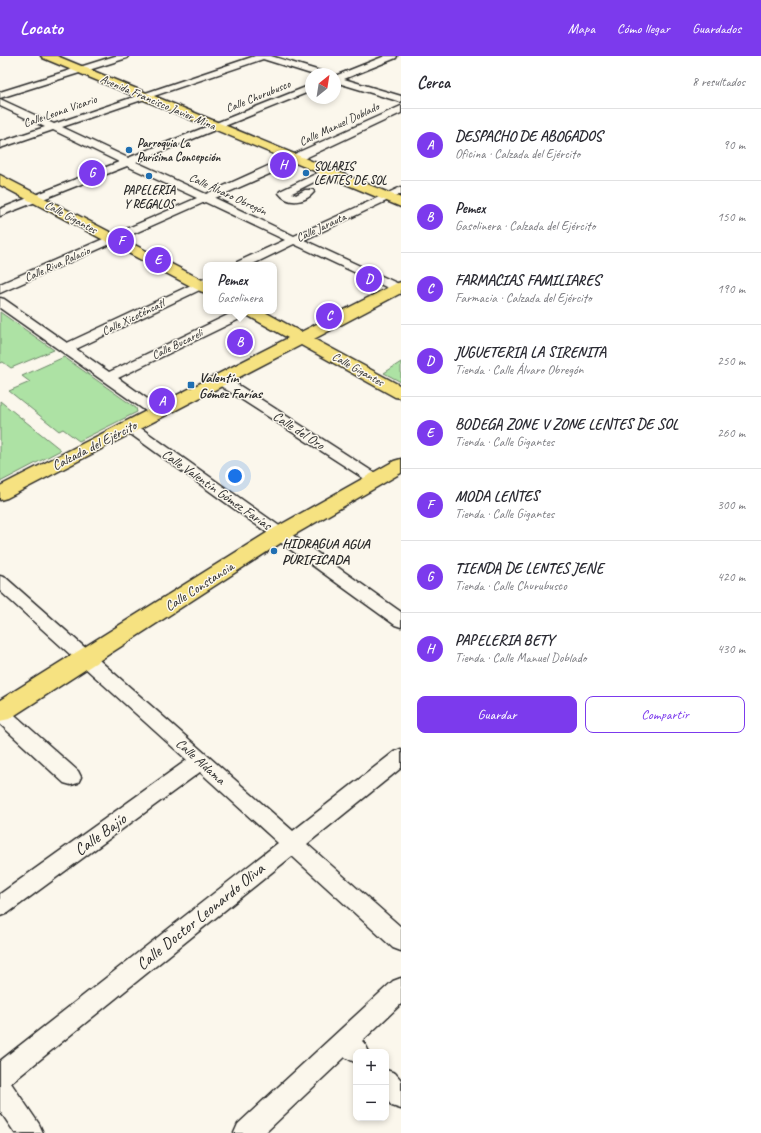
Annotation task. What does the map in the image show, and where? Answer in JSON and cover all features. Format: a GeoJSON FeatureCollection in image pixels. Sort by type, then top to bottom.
{"type":"FeatureCollection","features":[{"type":"Feature","properties":{"kind":"main road","name":"Avenida Francisco Javier Mina"},"geometry":{"type":"LineString","coordinates":[[47,56],[401,203]]}},
{"type":"Feature","properties":{"kind":"main road","name":"Calle Gigantes"},"geometry":{"type":"LineString","coordinates":[[0,179],[203,284]]}},
{"type":"Feature","properties":{"kind":"main road","name":"Calzada del Ejército"},"geometry":{"type":"LineString","coordinates":[[0,494],[400,289]]}},
{"type":"Feature","properties":{"kind":"main road","name":"Calle Gigantes"},"geometry":{"type":"LineString","coordinates":[[257,314],[401,393]]}},
{"type":"Feature","properties":{"kind":"main road","name":"Calle Constancia"},"geometry":{"type":"LineString","coordinates":[[0,712],[280,534],[401,465]]}},
{"type":"Feature","properties":{"kind":"street"},"geometry":{"type":"LineString","coordinates":[[0,95],[124,56]]}},
{"type":"Feature","properties":{"kind":"street"},"geometry":{"type":"LineString","coordinates":[[263,56],[305,69]]}},
{"type":"Feature","properties":{"kind":"street","name":"Calle Leona Vicario"},"geometry":{"type":"LineString","coordinates":[[0,146],[263,56]]}},
{"type":"Feature","properties":{"kind":"street"},"geometry":{"type":"LineString","coordinates":[[341,77],[393,56]]}},
{"type":"Feature","properties":{"kind":"street"},"geometry":{"type":"LineString","coordinates":[[341,81],[401,99]]}},
{"type":"Feature","properties":{"kind":"street","name":"Calle Churubusco"},"geometry":{"type":"LineString","coordinates":[[0,213],[218,127],[305,91]]}},
{"type":"Feature","properties":{"kind":"street","name":"Calle Álvaro Obregón"},"geometry":{"type":"LineString","coordinates":[[0,102],[400,289]]}},
{"type":"Feature","properties":{"kind":"street","name":"Calle Manuel Doblado"},"geometry":{"type":"LineString","coordinates":[[113,239],[295,159],[401,110]]}},
{"type":"Feature","properties":{"kind":"street"},"geometry":{"type":"LineString","coordinates":[[309,192],[296,199],[284,193],[326,172]]}},
{"type":"Feature","properties":{"kind":"street","name":"Calle Jarauta"},"geometry":{"type":"LineString","coordinates":[[248,262],[401,190]]}},
{"type":"Feature","properties":{"kind":"street","name":"Calle Riva Palacio"},"geometry":{"type":"LineString","coordinates":[[0,290],[113,239]]}},
{"type":"Feature","properties":{"kind":"street","name":"Calle Xicoténcatl"},"geometry":{"type":"LineString","coordinates":[[66,349],[203,285]]}},
{"type":"Feature","properties":{"kind":"street"},"geometry":{"type":"LineString","coordinates":[[0,302],[158,413]]}},
{"type":"Feature","properties":{"kind":"street","name":"Calle Bucareli"},"geometry":{"type":"LineString","coordinates":[[108,378],[240,314]]}},
{"type":"Feature","properties":{"kind":"street","name":"Calle del Oro"},"geometry":{"type":"LineString","coordinates":[[222,380],[376,480]]}},
{"type":"Feature","properties":{"kind":"street","name":"Calle Valentín Gómez Farías"},"geometry":{"type":"LineString","coordinates":[[130,427],[280,534],[397,612]]}},
{"type":"Feature","properties":{"kind":"street","name":"Calle Aldama"},"geometry":{"type":"LineString","coordinates":[[0,582],[87,658],[401,941]]}},
{"type":"Feature","properties":{"kind":"street"},"geometry":{"type":"LineString","coordinates":[[0,712],[70,776]]}},
{"type":"Feature","properties":{"kind":"street","name":"Calle Doctor Leonardo Oliva"},"geometry":{"type":"LineString","coordinates":[[0,1076],[401,756]]}},
{"type":"Feature","properties":{"kind":"street","name":"Calle Bajío"},"geometry":{"type":"LineString","coordinates":[[0,906],[201,761]]}},
{"type":"Feature","properties":{"kind":"street"},"geometry":{"type":"LineString","coordinates":[[247,1133],[351,1046],[401,988]]}},
{"type":"Feature","properties":{"kind":"street"},"geometry":{"type":"LineString","coordinates":[[389,1085],[401,1097]]}},
{"type":"Feature","properties":{"kind":"street"},"geometry":{"type":"LineString","coordinates":[[0,1089],[30,1133]]}},
{"type":"Feature","properties":{"kind":"green space"},"geometry":{"type":"Polygon","coordinates":[[[0,312],[54,350],[11,368],[3,362],[0,363],[0,312]]]}},
{"type":"Feature","properties":{"kind":"green space"},"geometry":{"type":"Polygon","coordinates":[[[64,357],[136,408],[137,412],[79,441],[63,429],[59,431],[9,391],[30,382],[22,376],[64,357]]]}},
{"type":"Feature","properties":{"kind":"green space"},"geometry":{"type":"Polygon","coordinates":[[[401,362],[401,382],[384,373],[401,362]]]}},
{"type":"Feature","properties":{"kind":"green space"},"geometry":{"type":"Polygon","coordinates":[[[0,401],[61,450],[0,482],[0,401]]]}},
{"type":"Feature","properties":{"kind":"place","name":"Parroquia La Purísima Concepción"},"geometry":{"type":"Point","coordinates":[129,150]}},
{"type":"Feature","properties":{"kind":"place","name":"PAPELERIA BETY"},"geometry":{"type":"Point","coordinates":[283,165]}},
{"type":"Feature","properties":{"kind":"place","name":"TIENDA DE LENTES JENE"},"geometry":{"type":"Point","coordinates":[92,173]}},
{"type":"Feature","properties":{"kind":"place","name":"SOLARIS LENTES DE SOL"},"geometry":{"type":"Point","coordinates":[306,173]}},
{"type":"Feature","properties":{"kind":"place","name":"PAPELERIA Y REGALOS"},"geometry":{"type":"Point","coordinates":[149,176]}},
{"type":"Feature","properties":{"kind":"place","name":"MODA LENTES"},"geometry":{"type":"Point","coordinates":[121,241]}},
{"type":"Feature","properties":{"kind":"place","name":"BODEGA ZONE V ZONE LENTES DE SOL"},"geometry":{"type":"Point","coordinates":[158,260]}},
{"type":"Feature","properties":{"kind":"place","name":"JUGUETERIA LA SIRENITA"},"geometry":{"type":"Point","coordinates":[369,279]}},
{"type":"Feature","properties":{"kind":"place","name":"FARMACIAS FAMILIARES"},"geometry":{"type":"Point","coordinates":[329,316]}},
{"type":"Feature","properties":{"kind":"place","name":"Pemex"},"geometry":{"type":"Point","coordinates":[240,342]}},
{"type":"Feature","properties":{"kind":"place","name":"Valentín Gómez Farías"},"geometry":{"type":"Point","coordinates":[191,385]}},
{"type":"Feature","properties":{"kind":"place","name":"DESPACHO DE ABOGADOS"},"geometry":{"type":"Point","coordinates":[162,401]}},
{"type":"Feature","properties":{"kind":"place","name":"HIDRAGUA AGUA PURIFICADA"},"geometry":{"type":"Point","coordinates":[274,551]}}]}
